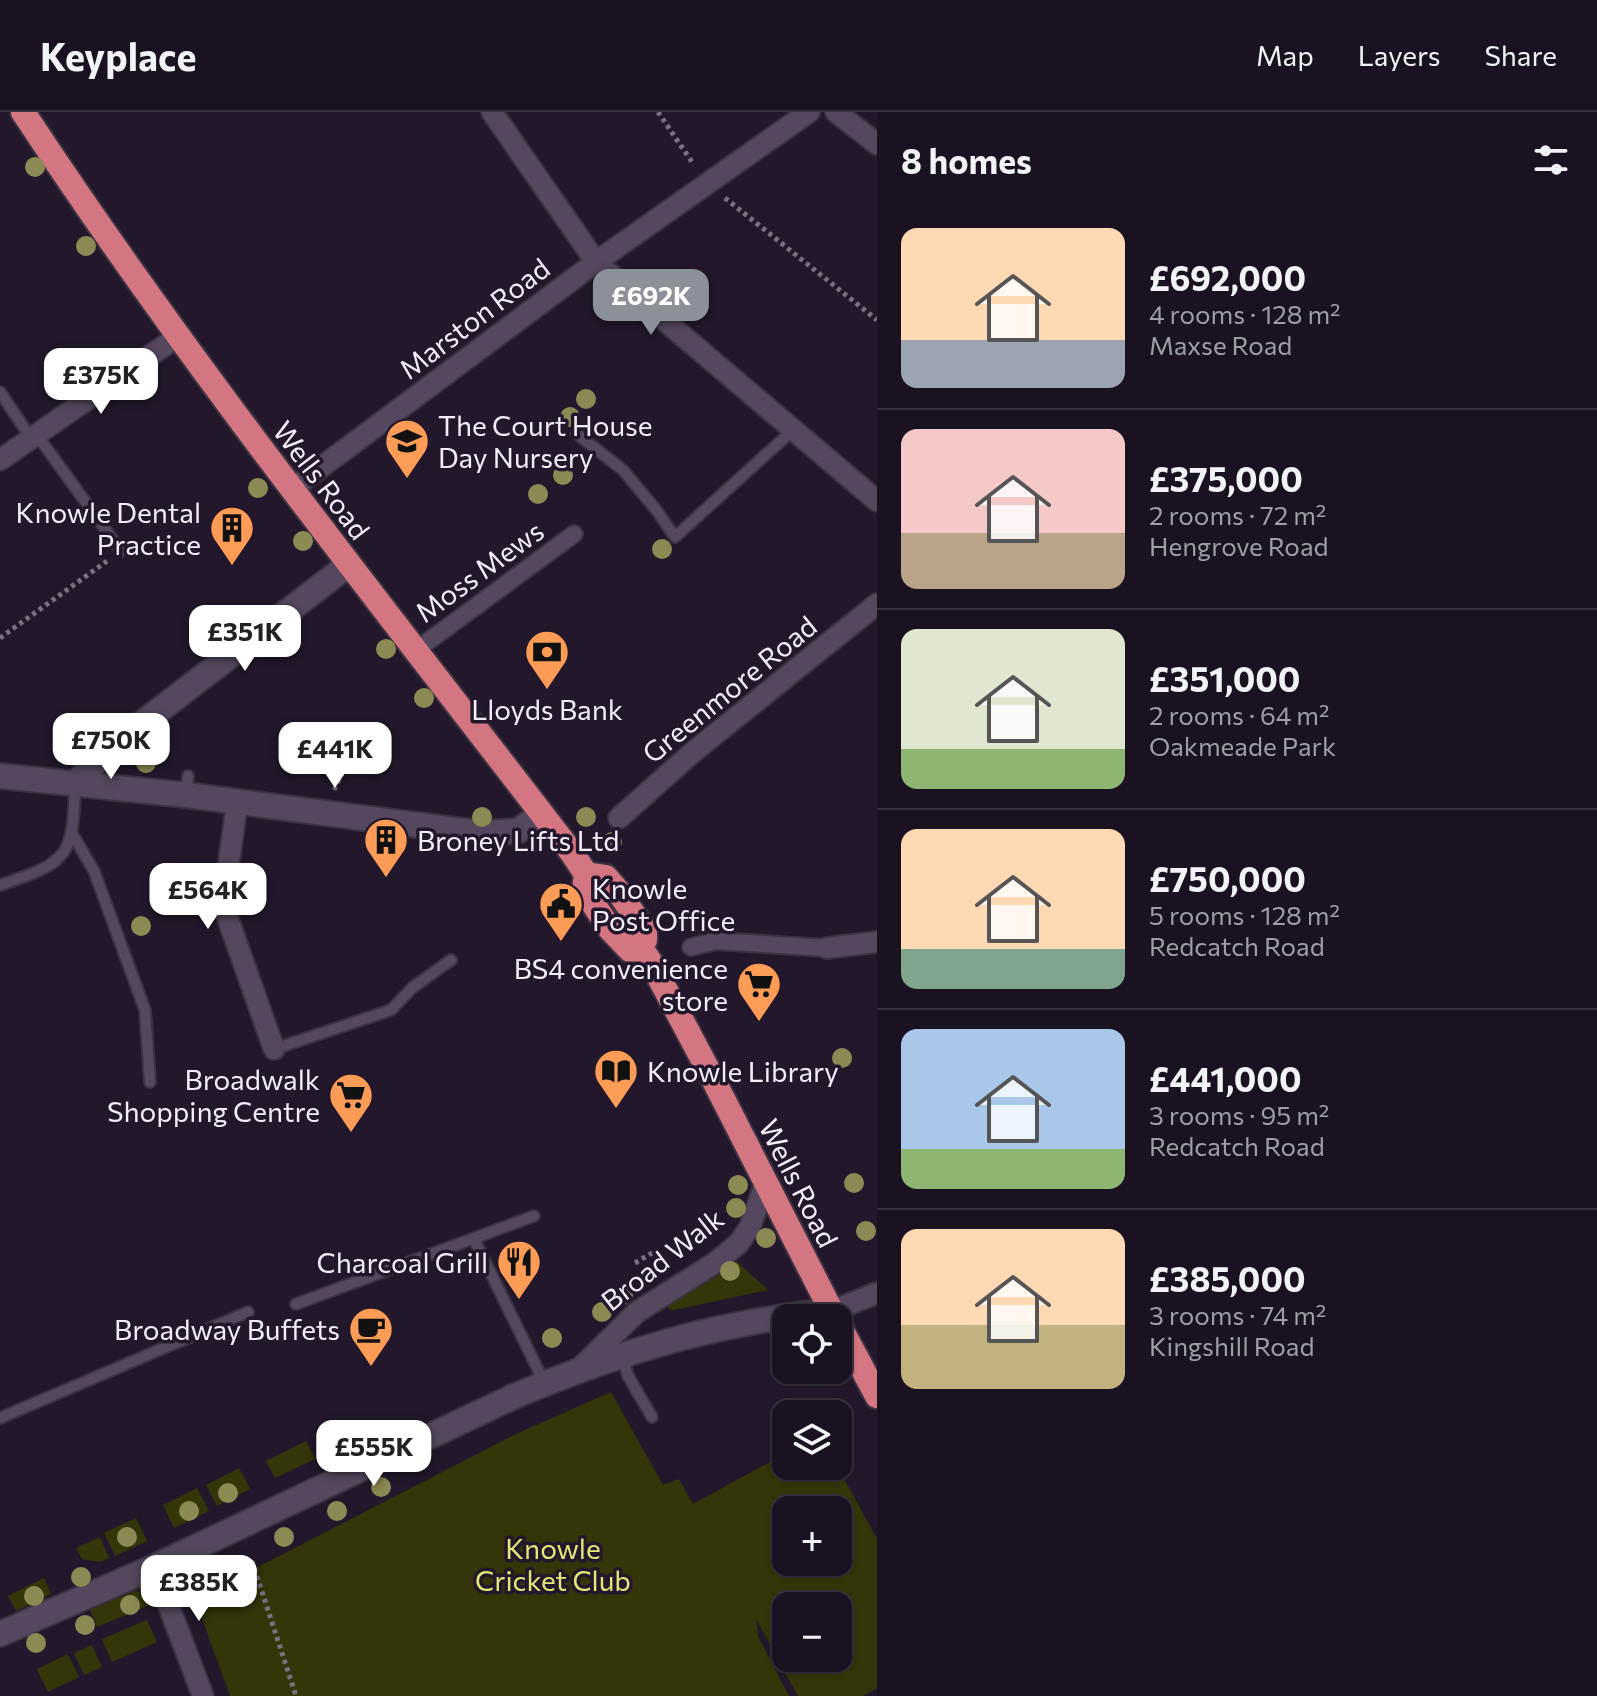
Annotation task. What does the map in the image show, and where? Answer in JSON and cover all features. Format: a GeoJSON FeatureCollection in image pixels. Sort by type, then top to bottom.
{"type":"FeatureCollection","features":[{"type":"Feature","properties":{"kind":"highway","name":"Wells Road"},"geometry":{"type":"LineString","coordinates":[[23,112],[177,337],[586,874],[584,890],[610,929],[630,950],[641,948],[828,1304]]}},
{"type":"Feature","properties":{"kind":"highway","name":"Wells Road"},"geometry":{"type":"LineString","coordinates":[[852,1349],[877,1396]]}},
{"type":"Feature","properties":{"kind":"main road"},"geometry":{"type":"LineString","coordinates":[[75,783],[114,745],[348,565]]}},
{"type":"Feature","properties":{"kind":"main road"},"geometry":{"type":"LineString","coordinates":[[114,745],[112,769],[135,789]]}},
{"type":"Feature","properties":{"kind":"main road"},"geometry":{"type":"LineString","coordinates":[[0,776],[135,789],[187,786],[237,803],[479,833],[518,831],[542,814]]}},
{"type":"Feature","properties":{"kind":"main road","name":"Broad Walk"},"geometry":{"type":"LineString","coordinates":[[0,1634],[154,1567],[545,1384],[622,1355],[694,1333],[772,1318]]}},
{"type":"Feature","properties":{"kind":"street"},"geometry":{"type":"LineString","coordinates":[[492,112],[596,262],[877,501]]}},
{"type":"Feature","properties":{"kind":"street","name":"Marston Road"},"geometry":{"type":"LineString","coordinates":[[292,489],[596,262],[809,112]]}},
{"type":"Feature","properties":{"kind":"street"},"geometry":{"type":"LineString","coordinates":[[836,112],[877,144]]}},
{"type":"Feature","properties":{"kind":"street"},"geometry":{"type":"LineString","coordinates":[[0,460],[177,337]]}},
{"type":"Feature","properties":{"kind":"street","name":"Moss Mews"},"geometry":{"type":"LineString","coordinates":[[415,651],[574,534]]}},
{"type":"Feature","properties":{"kind":"street","name":"Greenmore Road"},"geometry":{"type":"LineString","coordinates":[[619,818],[693,752],[877,604]]}},
{"type":"Feature","properties":{"kind":"street"},"geometry":{"type":"LineString","coordinates":[[237,803],[223,905],[274,1049]]}},
{"type":"Feature","properties":{"kind":"street"},"geometry":{"type":"LineString","coordinates":[[691,947],[716,941],[827,948],[877,942]]}},
{"type":"Feature","properties":{"kind":"street","name":"Broad Walk"},"geometry":{"type":"LineString","coordinates":[[577,1371],[637,1312],[715,1263],[739,1243],[750,1227],[765,1184]]}},
{"type":"Feature","properties":{"kind":"street"},"geometry":{"type":"LineString","coordinates":[[852,1307],[877,1293]]}},
{"type":"Feature","properties":{"kind":"street"},"geometry":{"type":"LineString","coordinates":[[154,1567],[203,1696]]}},
{"type":"Feature","properties":{"kind":"lane"},"geometry":{"type":"LineString","coordinates":[[0,392],[121,551]]}},
{"type":"Feature","properties":{"kind":"lane"},"geometry":{"type":"LineString","coordinates":[[577,434],[623,470],[675,537],[793,430]]}},
{"type":"Feature","properties":{"kind":"lane"},"geometry":{"type":"LineString","coordinates":[[0,885],[41,871],[61,858],[73,835],[75,783]]}},
{"type":"Feature","properties":{"kind":"lane"},"geometry":{"type":"LineString","coordinates":[[73,835],[94,871],[145,1010],[150,1082]]}},
{"type":"Feature","properties":{"kind":"lane"},"geometry":{"type":"LineString","coordinates":[[274,1049],[391,1010],[412,988],[451,960]]}},
{"type":"Feature","properties":{"kind":"lane"},"geometry":{"type":"LineString","coordinates":[[296,1304],[534,1216]]}},
{"type":"Feature","properties":{"kind":"lane"},"geometry":{"type":"LineString","coordinates":[[474,1239],[545,1384]]}},
{"type":"Feature","properties":{"kind":"lane"},"geometry":{"type":"LineString","coordinates":[[0,1418],[248,1312]]}},
{"type":"Feature","properties":{"kind":"lane"},"geometry":{"type":"LineString","coordinates":[[622,1355],[628,1376],[652,1417]]}},
{"type":"Feature","properties":{"kind":"path"},"geometry":{"type":"LineString","coordinates":[[658,112],[707,183],[877,320]]}},
{"type":"Feature","properties":{"kind":"path"},"geometry":{"type":"LineString","coordinates":[[0,638],[121,551]]}},
{"type":"Feature","properties":{"kind":"path"},"geometry":{"type":"LineString","coordinates":[[337,781],[346,766]]}},
{"type":"Feature","properties":{"kind":"path"},"geometry":{"type":"LineString","coordinates":[[635,1263],[657,1250]]}},
{"type":"Feature","properties":{"kind":"path"},"geometry":{"type":"LineString","coordinates":[[252,1561],[296,1696]]}},
{"type":"Feature","properties":{"kind":"green space"},"geometry":{"type":"Polygon","coordinates":[[[734,1259],[768,1290],[679,1309],[668,1308],[668,1302],[734,1259]]]}},
{"type":"Feature","properties":{"kind":"green space","name":"Knowle Cricket Club"},"geometry":{"type":"Polygon","coordinates":[[[611,1392],[663,1485],[679,1479],[693,1504],[772,1461],[772,1480],[845,1480],[877,1539],[877,1688],[863,1696],[798,1696],[785,1672],[852,1672],[852,1592],[772,1592],[772,1648],[756,1619],[758,1636],[772,1663],[772,1672],[777,1672],[789,1696],[230,1696],[194,1596],[256,1568],[516,1434],[611,1392]]]}},
{"type":"Feature","properties":{"kind":"green space"},"geometry":{"type":"Polygon","coordinates":[[[306,1441],[315,1459],[275,1478],[266,1461],[306,1441]]]}},
{"type":"Feature","properties":{"kind":"green space"},"geometry":{"type":"Polygon","coordinates":[[[239,1468],[250,1489],[217,1506],[206,1485],[239,1468]]]}},
{"type":"Feature","properties":{"kind":"green space"},"geometry":{"type":"Polygon","coordinates":[[[197,1488],[209,1511],[174,1528],[163,1505],[197,1488]]]}},
{"type":"Feature","properties":{"kind":"green space"},"geometry":{"type":"Polygon","coordinates":[[[136,1518],[147,1541],[115,1556],[104,1533],[136,1518]]]}},
{"type":"Feature","properties":{"kind":"green space"},"geometry":{"type":"Polygon","coordinates":[[[100,1537],[109,1558],[100,1562],[82,1559],[76,1548],[100,1537]]]}},
{"type":"Feature","properties":{"kind":"green space"},"geometry":{"type":"Polygon","coordinates":[[[44,1578],[51,1594],[16,1611],[8,1596],[44,1578]]]}},
{"type":"Feature","properties":{"kind":"green space"},"geometry":{"type":"Polygon","coordinates":[[[135,1591],[144,1592],[150,1605],[97,1627],[90,1610],[135,1591]]]}},
{"type":"Feature","properties":{"kind":"green space"},"geometry":{"type":"Polygon","coordinates":[[[147,1620],[157,1642],[112,1662],[102,1639],[147,1620]]]}},
{"type":"Feature","properties":{"kind":"green space"},"geometry":{"type":"Polygon","coordinates":[[[92,1645],[102,1667],[84,1675],[74,1653],[92,1645]]]}},
{"type":"Feature","properties":{"kind":"green space"},"geometry":{"type":"Polygon","coordinates":[[[68,1654],[79,1677],[48,1692],[37,1669],[68,1654]]]}},
{"type":"Feature","properties":{"kind":"place","name":"The Court House Day Nursery"},"geometry":{"type":"Point","coordinates":[407,480]}},
{"type":"Feature","properties":{"kind":"place","name":"Knowle Dental Practice"},"geometry":{"type":"Point","coordinates":[232,567]}},
{"type":"Feature","properties":{"kind":"place","name":"Lloyds Bank"},"geometry":{"type":"Point","coordinates":[547,691]}},
{"type":"Feature","properties":{"kind":"place","name":"Broney Lifts Ltd"},"geometry":{"type":"Point","coordinates":[386,879]}},
{"type":"Feature","properties":{"kind":"place","name":"Knowle Post Office"},"geometry":{"type":"Point","coordinates":[561,943]}},
{"type":"Feature","properties":{"kind":"place","name":"BS4 convenience store"},"geometry":{"type":"Point","coordinates":[759,1023]}},
{"type":"Feature","properties":{"kind":"place","name":"Knowle Library"},"geometry":{"type":"Point","coordinates":[616,1110]}},
{"type":"Feature","properties":{"kind":"place","name":"Broadwalk Shopping Centre"},"geometry":{"type":"Point","coordinates":[351,1134]}},
{"type":"Feature","properties":{"kind":"place","name":"Charcoal Grill"},"geometry":{"type":"Point","coordinates":[519,1301]}},
{"type":"Feature","properties":{"kind":"place","name":"Broadway Buffets"},"geometry":{"type":"Point","coordinates":[371,1368]}}]}
